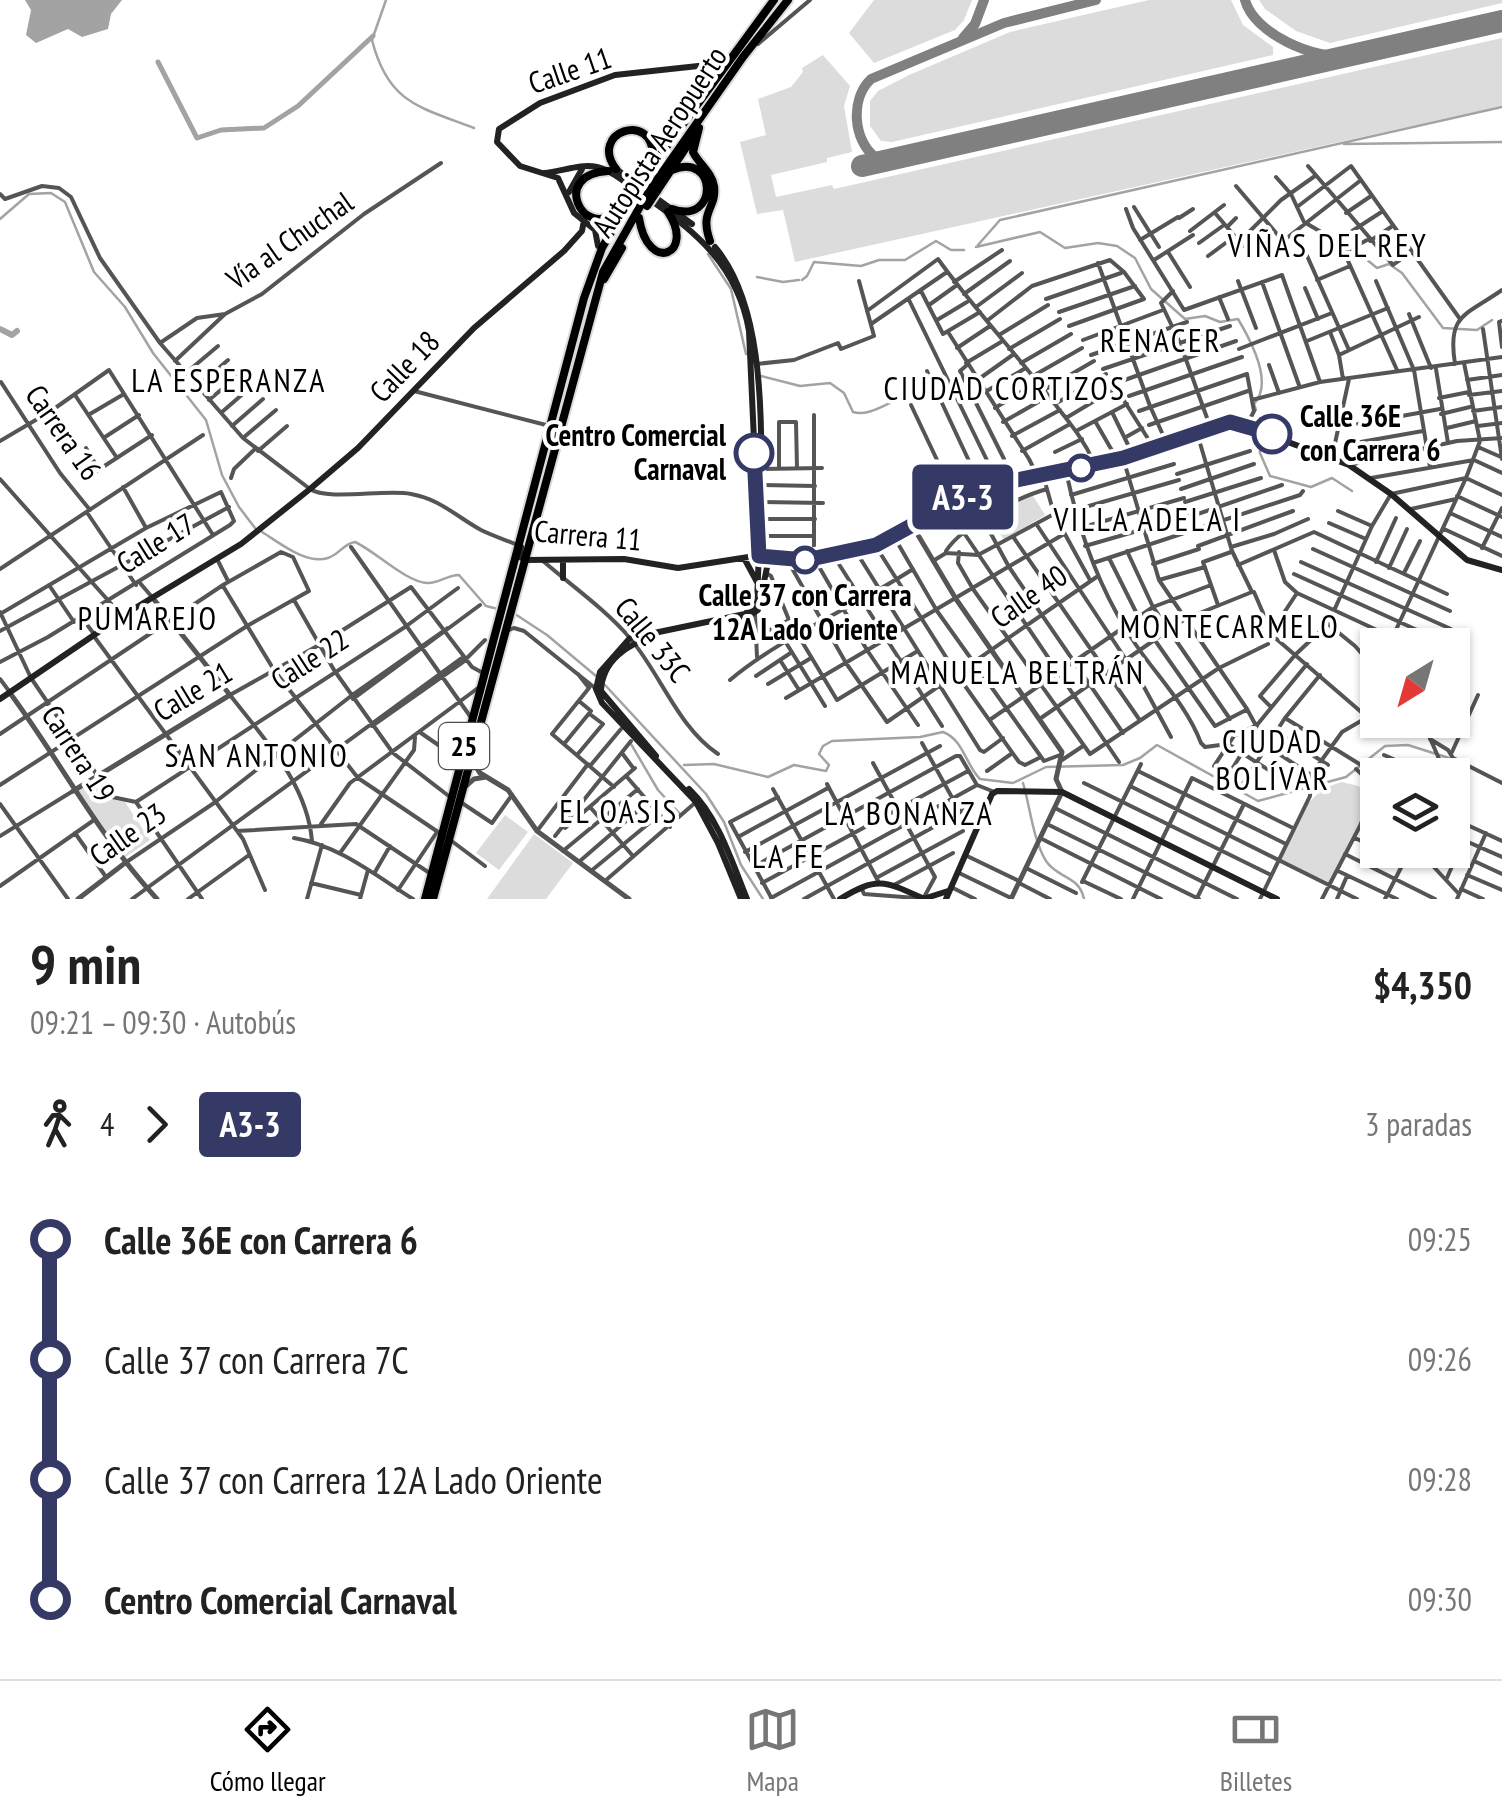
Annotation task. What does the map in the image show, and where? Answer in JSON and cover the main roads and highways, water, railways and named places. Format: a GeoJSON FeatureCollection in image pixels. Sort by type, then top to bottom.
{"type":"FeatureCollection","features":[{"type":"Feature","properties":{"kind":"highway","name":"Autopista Aeropuerto"},"geometry":{"type":"LineString","coordinates":[[433,899],[442,835],[472,719],[473,697],[480,686],[584,298],[602,248],[640,179],[774,0]]}},
{"type":"Feature","properties":{"kind":"highway","name":"Autopista Aeropuerto"},"geometry":{"type":"LineString","coordinates":[[425,899],[442,835],[460,802],[604,272],[719,90],[788,0]]}},
{"type":"Feature","properties":{"kind":"highway"},"geometry":{"type":"LineString","coordinates":[[655,189],[699,128],[719,90]]}},
{"type":"Feature","properties":{"kind":"highway"},"geometry":{"type":"LineString","coordinates":[[640,179],[670,132],[682,124]]}},
{"type":"Feature","properties":{"kind":"highway"},"geometry":{"type":"LineString","coordinates":[[699,128],[693,152],[714,189],[704,220],[710,241]]}},
{"type":"Feature","properties":{"kind":"highway"},"geometry":{"type":"LineString","coordinates":[[616,212],[604,219],[582,211],[576,198],[582,178],[612,170],[609,148],[614,137],[625,130],[646,136],[653,146],[653,156]]}},
{"type":"Feature","properties":{"kind":"highway"},"geometry":{"type":"LineString","coordinates":[[669,173],[677,167],[691,167],[703,176],[708,188],[704,202],[696,209],[670,210]]}},
{"type":"Feature","properties":{"kind":"highway"},"geometry":{"type":"LineString","coordinates":[[584,298],[583,286],[598,246],[630,194]]}},
{"type":"Feature","properties":{"kind":"highway"},"geometry":{"type":"LineString","coordinates":[[599,287],[644,204]]}},
{"type":"Feature","properties":{"kind":"highway"},"geometry":{"type":"LineString","coordinates":[[639,218],[648,246],[664,254],[672,250],[677,239],[670,210]]}},
{"type":"Feature","properties":{"kind":"main road","name":"Calle 11"},"geometry":{"type":"LineString","coordinates":[[544,173],[516,163],[497,142],[497,132],[508,120],[540,103],[615,75],[726,63]]}},
{"type":"Feature","properties":{"kind":"main road"},"geometry":{"type":"LineString","coordinates":[[544,173],[586,166],[612,170],[710,241],[730,266],[746,300],[755,364],[757,603],[749,613],[631,640],[602,674],[596,689],[602,703],[696,802],[744,899]]}},
{"type":"Feature","properties":{"kind":"main road"},"geometry":{"type":"LineString","coordinates":[[569,198],[575,177],[586,166]]}},
{"type":"Feature","properties":{"kind":"main road"},"geometry":{"type":"LineString","coordinates":[[544,173],[558,178],[569,198],[578,230],[574,241]]}},
{"type":"Feature","properties":{"kind":"main road"},"geometry":{"type":"LineString","coordinates":[[631,640],[756,614],[769,558],[762,539],[749,332],[739,294],[707,244],[670,210]]}},
{"type":"Feature","properties":{"kind":"main road"},"geometry":{"type":"LineString","coordinates":[[574,213],[597,235],[598,246]]}},
{"type":"Feature","properties":{"kind":"main road","name":"Calle 18"},"geometry":{"type":"LineString","coordinates":[[0,699],[122,616],[252,535],[310,490],[358,448],[474,328],[574,241],[584,220]]}},
{"type":"Feature","properties":{"kind":"main road"},"geometry":{"type":"LineString","coordinates":[[580,234],[588,230],[597,235]]}},
{"type":"Feature","properties":{"kind":"main road","name":"Carrera 11"},"geometry":{"type":"LineString","coordinates":[[518,545],[520,558],[525,560],[624,558],[678,568],[759,556],[784,560],[833,555],[876,545],[956,500],[999,485],[1123,458],[1131,451],[1167,444],[1230,422],[1248,425],[1350,465],[1442,533],[1467,560],[1502,570]]}},
{"type":"Feature","properties":{"kind":"main road"},"geometry":{"type":"LineString","coordinates":[[762,539],[784,560]]}},
{"type":"Feature","properties":{"kind":"main road"},"geometry":{"type":"LineString","coordinates":[[743,558],[758,586]]}},
{"type":"Feature","properties":{"kind":"main road"},"geometry":{"type":"LineString","coordinates":[[563,562],[563,578]]}},
{"type":"Feature","properties":{"kind":"main road"},"geometry":{"type":"LineString","coordinates":[[596,689],[700,799],[721,837],[744,899]]}},
{"type":"Feature","properties":{"kind":"main road"},"geometry":{"type":"LineString","coordinates":[[837,899],[878,880],[922,898],[949,892],[994,792],[1062,792],[1212,867],[1261,896],[1277,899]]}},
{"type":"Feature","properties":{"kind":"waterway"},"geometry":{"type":"LineString","coordinates":[[386,0],[372,40],[387,77],[408,100],[474,128]]}},
{"type":"Feature","properties":{"kind":"waterway"},"geometry":{"type":"LineString","coordinates":[[158,62],[197,138],[221,130],[264,128],[298,106],[373,36]]}},
{"type":"Feature","properties":{"kind":"waterway"},"geometry":{"type":"LineString","coordinates":[[978,245],[1000,220],[1502,107]]}},
{"type":"Feature","properties":{"kind":"waterway"},"geometry":{"type":"LineString","coordinates":[[1344,144],[1502,142]]}},
{"type":"Feature","properties":{"kind":"waterway"},"geometry":{"type":"LineString","coordinates":[[0,219],[29,194],[51,193],[65,202],[94,272],[125,307],[153,353],[206,420],[222,475],[255,528]]}},
{"type":"Feature","properties":{"kind":"waterway"},"geometry":{"type":"LineString","coordinates":[[976,247],[1040,232],[1065,248],[1098,243],[1117,246],[1135,258],[1151,289],[1185,319],[1238,319],[1261,373],[1256,410]]}},
{"type":"Feature","properties":{"kind":"waterway"},"geometry":{"type":"LineString","coordinates":[[802,280],[814,262],[861,266],[879,260],[905,260],[936,241],[951,250],[964,250]]}},
{"type":"Feature","properties":{"kind":"waterway"},"geometry":{"type":"LineString","coordinates":[[708,254],[731,289],[746,354]]}},
{"type":"Feature","properties":{"kind":"waterway"},"geometry":{"type":"LineString","coordinates":[[1366,259],[1377,268],[1389,264],[1402,273],[1443,328],[1477,330],[1492,320]]}},
{"type":"Feature","properties":{"kind":"waterway"},"geometry":{"type":"LineString","coordinates":[[757,277],[783,282],[799,280]]}},
{"type":"Feature","properties":{"kind":"waterway"},"geometry":{"type":"LineString","coordinates":[[0,329],[12,335],[17,331]]}},
{"type":"Feature","properties":{"kind":"waterway"},"geometry":{"type":"LineString","coordinates":[[761,376],[800,386],[830,383],[844,393],[853,412],[860,413],[914,394]]}},
{"type":"Feature","properties":{"kind":"waterway"},"geometry":{"type":"LineString","coordinates":[[1260,418],[1261,428]]}},
{"type":"Feature","properties":{"kind":"waterway"},"geometry":{"type":"LineString","coordinates":[[1260,433],[1260,453],[1270,476],[1311,487],[1332,478],[1352,491]]}},
{"type":"Feature","properties":{"kind":"waterway"},"geometry":{"type":"LineString","coordinates":[[965,501],[969,513]]}},
{"type":"Feature","properties":{"kind":"waterway"},"geometry":{"type":"LineString","coordinates":[[262,532],[311,558],[328,558],[355,542],[419,581],[431,583],[459,575],[486,606],[498,609]]}},
{"type":"Feature","properties":{"kind":"waterway"},"geometry":{"type":"LineString","coordinates":[[515,614],[596,676]]}},
{"type":"Feature","properties":{"kind":"waterway"},"geometry":{"type":"LineString","coordinates":[[605,685],[706,794],[724,822],[741,865],[763,899]]}},
{"type":"Feature","properties":{"kind":"waterway"},"geometry":{"type":"LineString","coordinates":[[684,765],[714,764],[768,777],[794,765],[826,771],[829,765],[819,754],[832,741],[920,737],[943,732],[960,746],[980,779],[1013,783],[1046,767],[1123,765],[1157,745],[1258,801],[1346,777],[1360,766]]}},
{"type":"Feature","properties":{"kind":"waterway"},"geometry":{"type":"LineString","coordinates":[[631,744],[658,790],[681,815]]}},
{"type":"Feature","properties":{"kind":"waterway"},"geometry":{"type":"LineString","coordinates":[[1370,758],[1385,746],[1408,745],[1449,758]]}},
{"type":"Feature","properties":{"kind":"waterway"},"geometry":{"type":"LineString","coordinates":[[1023,783],[1046,861],[1078,885],[1084,899]]}},
{"type":"Feature","properties":{"kind":"place","name":"Calle 36E con Carrera 6"},"geometry":{"type":"Point","coordinates":[1272,434]}},
{"type":"Feature","properties":{"kind":"place","name":"Centro Comercial Carnaval"},"geometry":{"type":"Point","coordinates":[754,453]}},
{"type":"Feature","properties":{"kind":"place","name":"Calle 37 con Carrera 12A Lado Oriente"},"geometry":{"type":"Point","coordinates":[805,560]}},
{"type":"Feature","properties":{"kind":"district","name":"VIÑAS DEL REY"},"geometry":{"type":"Point","coordinates":[1328,246]}},
{"type":"Feature","properties":{"kind":"district","name":"RENACER"},"geometry":{"type":"Point","coordinates":[1161,341]}},
{"type":"Feature","properties":{"kind":"district","name":"LA ESPERANZA"},"geometry":{"type":"Point","coordinates":[229,381]}},
{"type":"Feature","properties":{"kind":"district","name":"CIUDAD CORTIZOS"},"geometry":{"type":"Point","coordinates":[1005,389]}},
{"type":"Feature","properties":{"kind":"district","name":"VILLA ADELA I"},"geometry":{"type":"Point","coordinates":[1148,520]}},
{"type":"Feature","properties":{"kind":"district","name":"PUMAREJO"},"geometry":{"type":"Point","coordinates":[148,619]}},
{"type":"Feature","properties":{"kind":"district","name":"MONTECARMELO"},"geometry":{"type":"Point","coordinates":[1230,627]}},
{"type":"Feature","properties":{"kind":"district","name":"MANUELA BELTRÁN"},"geometry":{"type":"Point","coordinates":[1018,673]}},
{"type":"Feature","properties":{"kind":"district","name":"SAN ANTONIO"},"geometry":{"type":"Point","coordinates":[257,756]}},
{"type":"Feature","properties":{"kind":"district","name":"CIUDAD BOLÍVAR"},"geometry":{"type":"Point","coordinates":[1273,760]}},
{"type":"Feature","properties":{"kind":"district","name":"EL OASIS"},"geometry":{"type":"Point","coordinates":[619,812]}},
{"type":"Feature","properties":{"kind":"district","name":"LA BONANZA"},"geometry":{"type":"Point","coordinates":[909,814]}},
{"type":"Feature","properties":{"kind":"district","name":"LA FE"},"geometry":{"type":"Point","coordinates":[789,857]}}]}
